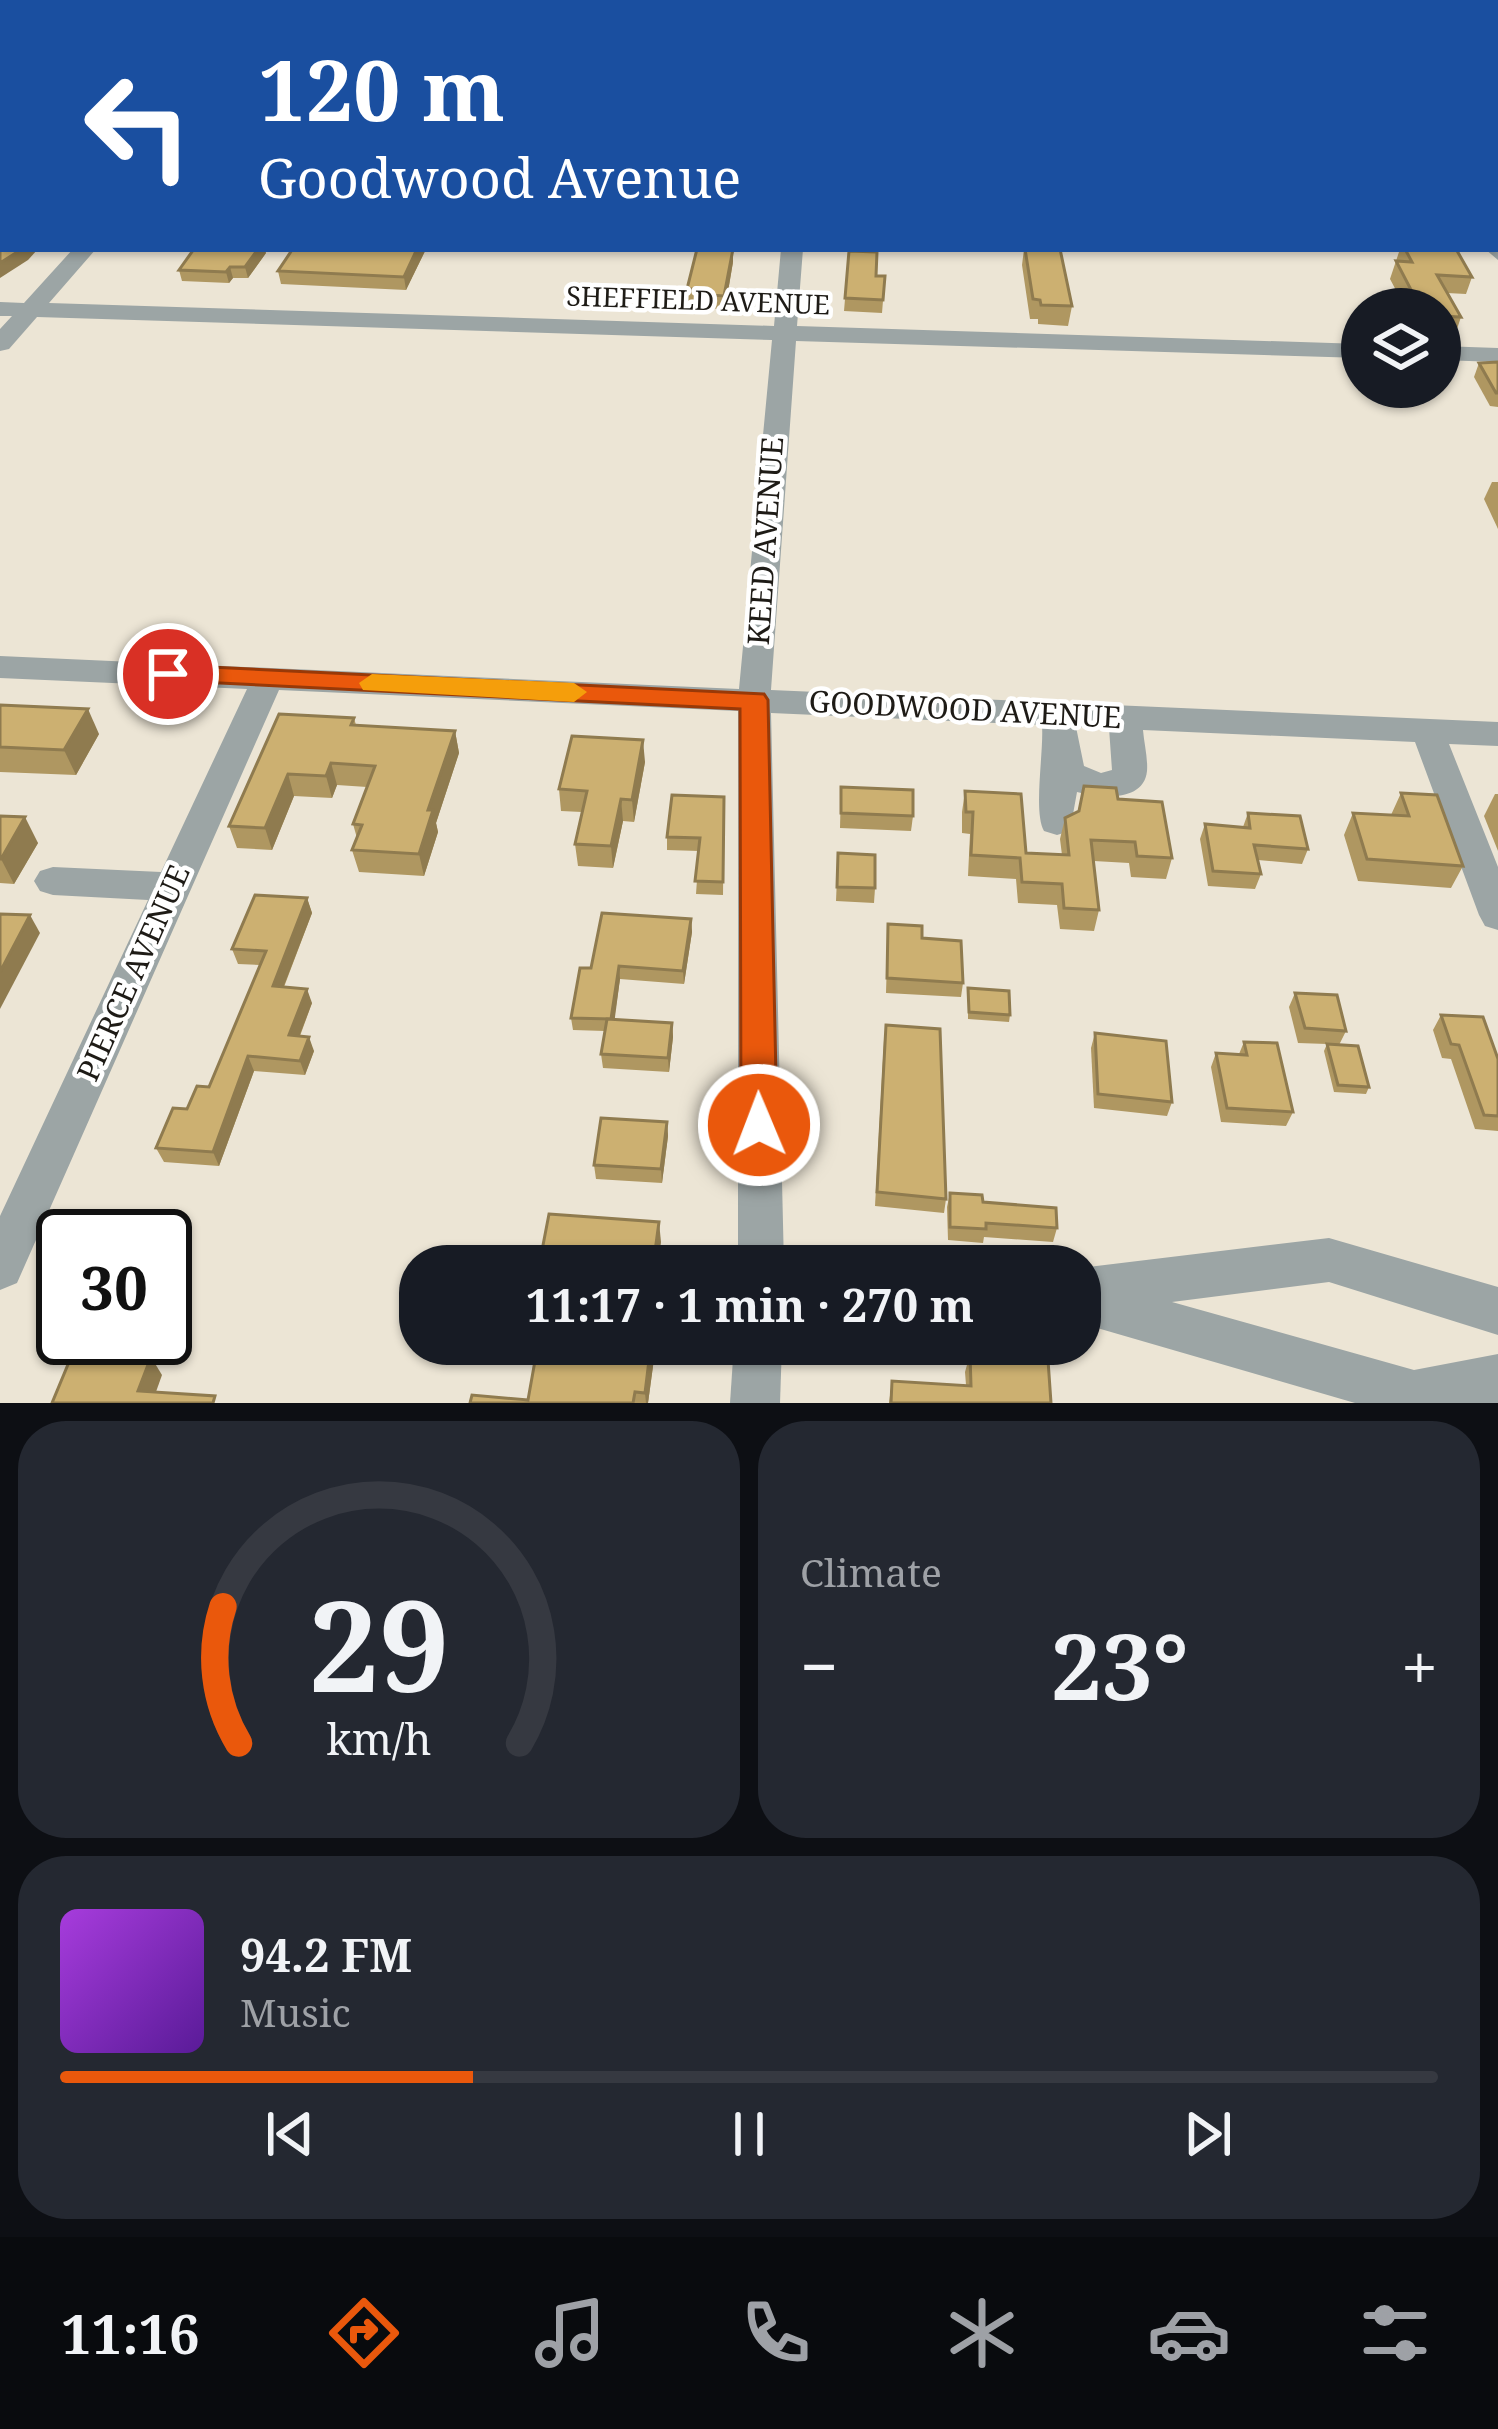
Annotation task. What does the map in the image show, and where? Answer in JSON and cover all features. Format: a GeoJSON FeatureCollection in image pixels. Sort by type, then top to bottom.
{"type":"FeatureCollection","features":[{"type":"Feature","properties":{"kind":"street"},"geometry":{"type":"LineString","coordinates":[[0,344],[82,252]]}},
{"type":"Feature","properties":{"kind":"street","name":"KEED AVENUE"},"geometry":{"type":"LineString","coordinates":[[761,1245],[754,700],[792,252]]}},
{"type":"Feature","properties":{"kind":"street","name":"SHEFFIELD AVENUE"},"geometry":{"type":"LineString","coordinates":[[0,309],[1341,350]]}},
{"type":"Feature","properties":{"kind":"street"},"geometry":{"type":"LineString","coordinates":[[1461,354],[1498,355]]}},
{"type":"Feature","properties":{"kind":"street","name":"GOODWOOD AVENUE"},"geometry":{"type":"LineString","coordinates":[[0,667],[1498,734]]}},
{"type":"Feature","properties":{"kind":"street","name":"PIERCE AVENUE"},"geometry":{"type":"LineString","coordinates":[[0,1268],[268,678]]}},
{"type":"Feature","properties":{"kind":"street"},"geometry":{"type":"LineString","coordinates":[[1057,821],[1063,758],[1058,714]]}},
{"type":"Feature","properties":{"kind":"street"},"geometry":{"type":"LineString","coordinates":[[1063,758],[1071,775],[1084,782],[1104,787],[1121,783],[1130,775],[1125,717]]}},
{"type":"Feature","properties":{"kind":"street"},"geometry":{"type":"LineString","coordinates":[[1426,730],[1498,915]]}},
{"type":"Feature","properties":{"kind":"street"},"geometry":{"type":"LineString","coordinates":[[53,881],[173,887]]}},
{"type":"Feature","properties":{"kind":"street"},"geometry":{"type":"LineString","coordinates":[[1101,1288],[1329,1260],[1498,1311]]}},
{"type":"Feature","properties":{"kind":"street"},"geometry":{"type":"LineString","coordinates":[[1101,1306],[1414,1395],[1498,1379]]}},
{"type":"Feature","properties":{"kind":"street"},"geometry":{"type":"LineString","coordinates":[[755,1403],[757,1365]]}},
{"type":"Feature","properties":{"kind":"building"},"geometry":{"type":"Polygon","coordinates":[[[0,252],[17,252],[0,263],[0,252]]]}},
{"type":"Feature","properties":{"kind":"building"},"geometry":{"type":"Polygon","coordinates":[[[192,252],[256,252],[245,267],[230,267],[226,272],[179,270],[192,252]]]}},
{"type":"Feature","properties":{"kind":"building"},"geometry":{"type":"Polygon","coordinates":[[[291,252],[416,252],[404,277],[278,271],[291,252]]]}},
{"type":"Feature","properties":{"kind":"building"},"geometry":{"type":"Polygon","coordinates":[[[696,252],[732,252],[724,296],[687,289],[696,252]]]}},
{"type":"Feature","properties":{"kind":"building"},"geometry":{"type":"Polygon","coordinates":[[[849,252],[877,252],[876,276],[885,276],[883,300],[845,298],[849,252]]]}},
{"type":"Feature","properties":{"kind":"building"},"geometry":{"type":"Polygon","coordinates":[[[1025,252],[1061,252],[1072,306],[1041,305],[1033,299],[1025,252]]]}},
{"type":"Feature","properties":{"kind":"building"},"geometry":{"type":"Polygon","coordinates":[[[1407,252],[1458,252],[1472,277],[1437,275],[1444,288],[1410,288],[1396,261],[1412,262],[1407,252]]]}},
{"type":"Feature","properties":{"kind":"building"},"geometry":{"type":"Polygon","coordinates":[[[1498,362],[1498,393],[1496,393],[1479,363],[1498,362]]]}},
{"type":"Feature","properties":{"kind":"building"},"geometry":{"type":"Polygon","coordinates":[[[0,705],[88,709],[64,750],[0,747],[0,705]]]}},
{"type":"Feature","properties":{"kind":"building"},"geometry":{"type":"Polygon","coordinates":[[[279,714],[354,718],[351,725],[455,731],[428,810],[433,810],[419,854],[352,850],[362,825],[353,824],[375,766],[331,763],[326,776],[288,774],[265,828],[229,826],[279,714]]]}},
{"type":"Feature","properties":{"kind":"building"},"geometry":{"type":"Polygon","coordinates":[[[572,736],[643,740],[632,800],[621,799],[611,846],[575,844],[587,791],[559,789],[572,736]]]}},
{"type":"Feature","properties":{"kind":"building"},"geometry":{"type":"Polygon","coordinates":[[[1084,786],[1116,788],[1118,799],[1162,802],[1172,858],[1137,856],[1135,842],[1091,840],[1099,910],[1064,908],[1062,884],[1022,882],[1020,858],[971,855],[973,812],[966,812],[965,791],[1021,794],[1026,853],[1069,855],[1065,818],[1079,811],[1084,786]]]}},
{"type":"Feature","properties":{"kind":"building"},"geometry":{"type":"Polygon","coordinates":[[[841,787],[913,790],[913,816],[841,813],[841,787]]]}},
{"type":"Feature","properties":{"kind":"building"},"geometry":{"type":"Polygon","coordinates":[[[1401,793],[1437,795],[1463,866],[1367,859],[1353,813],[1409,816],[1401,793]]]}},
{"type":"Feature","properties":{"kind":"building"},"geometry":{"type":"Polygon","coordinates":[[[672,795],[724,797],[723,882],[695,881],[700,838],[667,837],[672,795]]]}},
{"type":"Feature","properties":{"kind":"building"},"geometry":{"type":"Polygon","coordinates":[[[1248,813],[1300,816],[1308,849],[1254,845],[1261,874],[1213,871],[1205,824],[1250,828],[1248,813]]]}},
{"type":"Feature","properties":{"kind":"building"},"geometry":{"type":"Polygon","coordinates":[[[0,816],[25,817],[1,859],[0,859],[0,816]]]}},
{"type":"Feature","properties":{"kind":"building"},"geometry":{"type":"Polygon","coordinates":[[[838,853],[875,855],[875,888],[837,887],[838,853]]]}},
{"type":"Feature","properties":{"kind":"building"},"geometry":{"type":"Polygon","coordinates":[[[255,895],[307,898],[273,986],[307,989],[289,1035],[309,1037],[300,1061],[248,1056],[213,1152],[156,1148],[173,1108],[187,1109],[197,1086],[209,1087],[266,951],[232,949],[255,895]]]}},
{"type":"Feature","properties":{"kind":"building"},"geometry":{"type":"Polygon","coordinates":[[[602,913],[691,919],[683,971],[619,966],[611,1019],[571,1018],[580,968],[591,968],[602,913]]]}},
{"type":"Feature","properties":{"kind":"building"},"geometry":{"type":"Polygon","coordinates":[[[0,914],[30,915],[0,972],[0,914]]]}},
{"type":"Feature","properties":{"kind":"building"},"geometry":{"type":"Polygon","coordinates":[[[888,924],[922,926],[922,938],[961,941],[963,983],[887,978],[888,924]]]}},
{"type":"Feature","properties":{"kind":"building"},"geometry":{"type":"Polygon","coordinates":[[[968,988],[1009,991],[1010,1015],[969,1012],[968,988]]]}},
{"type":"Feature","properties":{"kind":"building"},"geometry":{"type":"Polygon","coordinates":[[[1295,993],[1337,995],[1346,1031],[1305,1028],[1295,993]]]}},
{"type":"Feature","properties":{"kind":"building"},"geometry":{"type":"Polygon","coordinates":[[[1441,1015],[1483,1017],[1498,1059],[1498,1116],[1484,1115],[1459,1045],[1451,1044],[1441,1015]]]}},
{"type":"Feature","properties":{"kind":"building"},"geometry":{"type":"Polygon","coordinates":[[[607,1019],[672,1023],[668,1058],[601,1054],[607,1019]]]}},
{"type":"Feature","properties":{"kind":"building"},"geometry":{"type":"Polygon","coordinates":[[[886,1025],[940,1029],[946,1199],[877,1192],[886,1025]]]}},
{"type":"Feature","properties":{"kind":"building"},"geometry":{"type":"Polygon","coordinates":[[[1095,1033],[1166,1041],[1172,1102],[1098,1094],[1095,1033]]]}},
{"type":"Feature","properties":{"kind":"building"},"geometry":{"type":"Polygon","coordinates":[[[1244,1042],[1277,1043],[1293,1112],[1227,1108],[1216,1053],[1247,1055],[1244,1042]]]}},
{"type":"Feature","properties":{"kind":"building"},"geometry":{"type":"Polygon","coordinates":[[[1327,1044],[1358,1046],[1369,1087],[1338,1085],[1327,1044]]]}},
{"type":"Feature","properties":{"kind":"building"},"geometry":{"type":"Polygon","coordinates":[[[601,1118],[667,1122],[661,1169],[594,1165],[601,1118]]]}},
{"type":"Feature","properties":{"kind":"building"},"geometry":{"type":"Polygon","coordinates":[[[950,1193],[982,1195],[983,1202],[1056,1208],[1057,1228],[986,1223],[986,1229],[950,1227],[950,1193]]]}},
{"type":"Feature","properties":{"kind":"building"},"geometry":{"type":"Polygon","coordinates":[[[549,1214],[659,1222],[656,1245],[543,1245],[549,1214]]]}},
{"type":"Feature","properties":{"kind":"building"},"geometry":{"type":"Polygon","coordinates":[[[68,1365],[148,1365],[138,1391],[215,1396],[213,1403],[52,1403],[68,1365]]]}},
{"type":"Feature","properties":{"kind":"building"},"geometry":{"type":"Polygon","coordinates":[[[534,1365],[648,1365],[645,1393],[635,1392],[633,1403],[470,1403],[472,1395],[528,1400],[534,1365]]]}},
{"type":"Feature","properties":{"kind":"building"},"geometry":{"type":"Polygon","coordinates":[[[970,1365],[1048,1365],[1051,1403],[891,1403],[892,1381],[971,1386],[970,1365]]]}},
{"type":"Feature","properties":{"kind":"slow traffic"},"geometry":{"type":"LineString","coordinates":[[372,683],[574,692]]}},
{"type":"Feature","properties":{"kind":"route"},"geometry":{"type":"LineString","coordinates":[[168,674],[754,700],[759,1125]]}}]}
